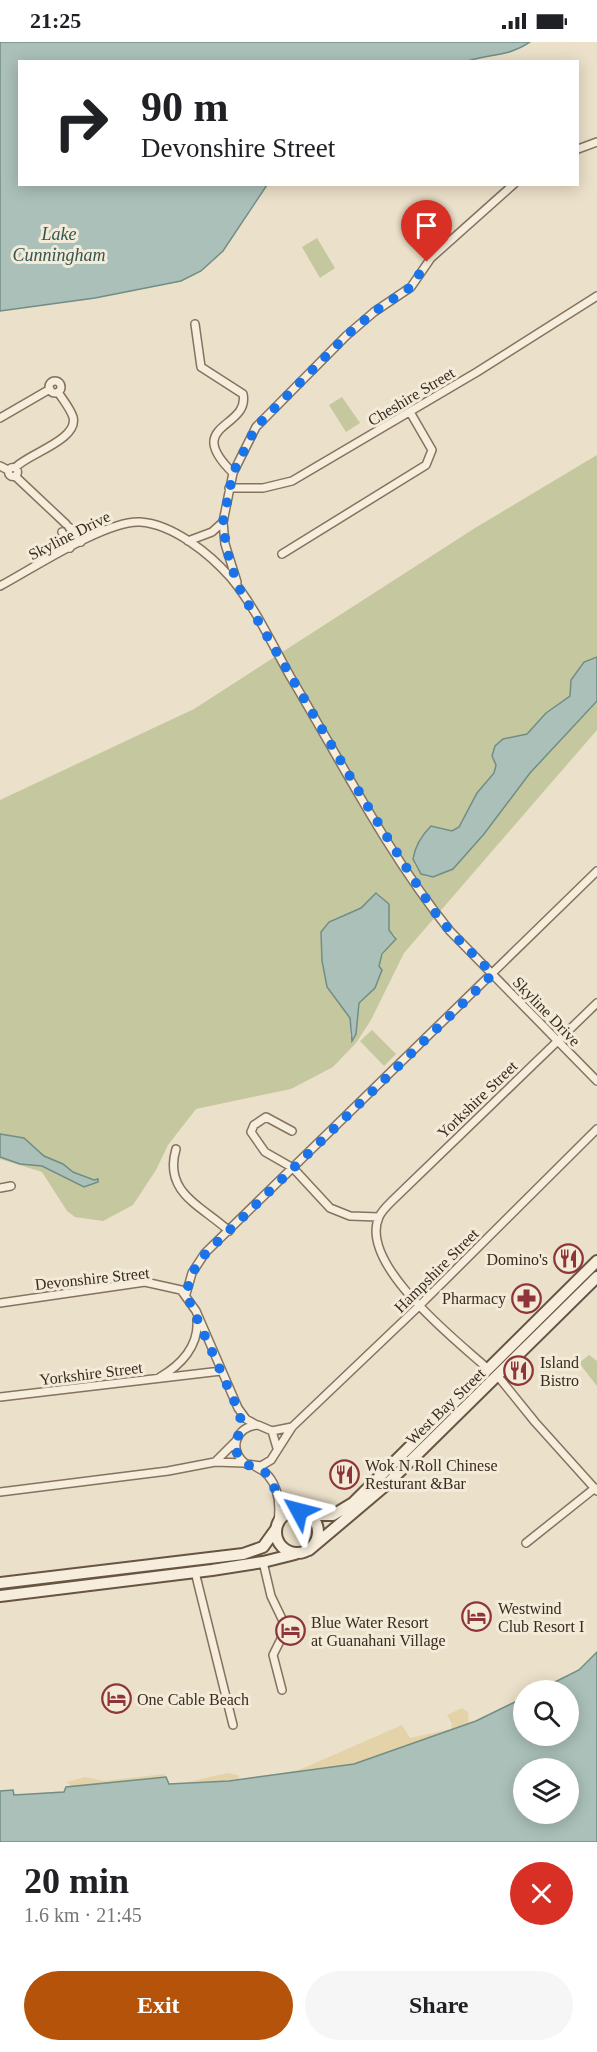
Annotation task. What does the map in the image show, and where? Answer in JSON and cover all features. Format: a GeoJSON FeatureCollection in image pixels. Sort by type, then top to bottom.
{"type":"FeatureCollection","features":[{"type":"Feature","properties":{"kind":"main road","name":"West Bay Street"},"geometry":{"type":"LineString","coordinates":[[310,1515],[333,1515],[353,1503],[597,1261]]}},
{"type":"Feature","properties":{"kind":"main road","name":"West Bay Street"},"geometry":{"type":"LineString","coordinates":[[309,1550],[386,1485],[597,1277]]}},
{"type":"Feature","properties":{"kind":"main road"},"geometry":{"type":"LineString","coordinates":[[0,1583],[243,1554],[263,1547],[277,1525],[293,1511],[310,1515],[317,1525],[318,1533],[315,1544],[309,1550],[263,1562],[0,1596]]}},
{"type":"Feature","properties":{"kind":"main road"},"geometry":{"type":"LineString","coordinates":[[277,1525],[278,1544],[286,1551],[295,1554]]}},
{"type":"Feature","properties":{"kind":"street"},"geometry":{"type":"LineString","coordinates":[[579,149],[597,142]]}},
{"type":"Feature","properties":{"kind":"street"},"geometry":{"type":"LineString","coordinates":[[241,592],[225,544],[223,522],[233,473],[256,427],[346,336],[380,308],[411,287],[431,258],[512,186]]}},
{"type":"Feature","properties":{"kind":"street","name":"Cheshire Street"},"geometry":{"type":"LineString","coordinates":[[229,488],[263,488],[292,481],[410,412],[597,296]]}},
{"type":"Feature","properties":{"kind":"street"},"geometry":{"type":"LineString","coordinates":[[195,324],[201,367],[243,394],[242,405],[215,438],[213,444],[218,458],[233,473]]}},
{"type":"Feature","properties":{"kind":"street"},"geometry":{"type":"LineString","coordinates":[[0,418],[50,389],[52,382],[58,382],[61,387],[58,392],[72,415],[71,428],[62,439],[13,471]]}},
{"type":"Feature","properties":{"kind":"street"},"geometry":{"type":"LineString","coordinates":[[282,554],[426,465],[432,450],[410,412]]}},
{"type":"Feature","properties":{"kind":"street"},"geometry":{"type":"LineString","coordinates":[[0,466],[13,471],[40,497],[64,528],[81,542]]}},
{"type":"Feature","properties":{"kind":"street","name":"Skyline Drive"},"geometry":{"type":"LineString","coordinates":[[0,586],[117,525],[141,522],[158,526],[188,542],[220,566],[241,592],[416,886],[450,931],[597,1081]]}},
{"type":"Feature","properties":{"kind":"street"},"geometry":{"type":"LineString","coordinates":[[188,542],[212,532],[223,522]]}},
{"type":"Feature","properties":{"kind":"street"},"geometry":{"type":"LineString","coordinates":[[64,528],[70,548]]}},
{"type":"Feature","properties":{"kind":"street"},"geometry":{"type":"LineString","coordinates":[[246,1464],[236,1453],[241,1420],[238,1408],[196,1311],[186,1294],[197,1263],[597,871]]}},
{"type":"Feature","properties":{"kind":"street","name":"Yorkshire Street"},"geometry":{"type":"LineString","coordinates":[[379,1217],[394,1199],[597,1003]]}},
{"type":"Feature","properties":{"kind":"street"},"geometry":{"type":"LineString","coordinates":[[292,1131],[266,1117],[254,1125],[250,1132],[254,1140],[270,1156],[293,1168],[323,1202],[339,1213],[363,1218],[379,1217],[378,1244],[394,1275],[418,1307],[487,1368]]}},
{"type":"Feature","properties":{"kind":"street","name":"Hampshire Street"},"geometry":{"type":"LineString","coordinates":[[276,1452],[292,1427],[418,1307],[597,1129]]}},
{"type":"Feature","properties":{"kind":"street"},"geometry":{"type":"LineString","coordinates":[[176,1149],[172,1163],[182,1190],[190,1202],[229,1231]]}},
{"type":"Feature","properties":{"kind":"street"},"geometry":{"type":"LineString","coordinates":[[0,1188],[11,1186]]}},
{"type":"Feature","properties":{"kind":"street","name":"Devonshire Street"},"geometry":{"type":"LineString","coordinates":[[0,1303],[145,1282],[172,1287],[186,1294]]}},
{"type":"Feature","properties":{"kind":"street"},"geometry":{"type":"LineString","coordinates":[[158,1379],[171,1371],[188,1353],[197,1329],[196,1311]]}},
{"type":"Feature","properties":{"kind":"street","name":"Yorkshire Street"},"geometry":{"type":"LineString","coordinates":[[0,1397],[221,1371]]}},
{"type":"Feature","properties":{"kind":"street"},"geometry":{"type":"LineString","coordinates":[[497,1375],[535,1422],[596,1489],[526,1543]]}},
{"type":"Feature","properties":{"kind":"street"},"geometry":{"type":"LineString","coordinates":[[238,1408],[246,1419],[273,1431],[292,1427]]}},
{"type":"Feature","properties":{"kind":"street"},"geometry":{"type":"LineString","coordinates":[[215,1462],[247,1427],[258,1425]]}},
{"type":"Feature","properties":{"kind":"street"},"geometry":{"type":"LineString","coordinates":[[273,1431],[276,1452],[273,1482]]}},
{"type":"Feature","properties":{"kind":"street"},"geometry":{"type":"LineString","coordinates":[[256,1467],[266,1464],[276,1452]]}},
{"type":"Feature","properties":{"kind":"street"},"geometry":{"type":"LineString","coordinates":[[1,1493],[215,1462],[240,1461],[266,1473],[273,1482],[279,1498],[277,1525]]}},
{"type":"Feature","properties":{"kind":"street"},"geometry":{"type":"LineString","coordinates":[[279,1498],[293,1511]]}},
{"type":"Feature","properties":{"kind":"street"},"geometry":{"type":"LineString","coordinates":[[263,1562],[272,1596],[283,1621],[282,1637],[273,1655],[282,1690]]}},
{"type":"Feature","properties":{"kind":"street"},"geometry":{"type":"LineString","coordinates":[[195,1572],[233,1725]]}},
{"type":"Feature","properties":{"kind":"green space"},"geometry":{"type":"Polygon","coordinates":[[[317,238],[335,268],[320,278],[302,247],[317,238]]]}},
{"type":"Feature","properties":{"kind":"green space"},"geometry":{"type":"Polygon","coordinates":[[[342,397],[360,423],[346,432],[329,405],[342,397]]]}},
{"type":"Feature","properties":{"kind":"green space"},"geometry":{"type":"Polygon","coordinates":[[[597,455],[597,657],[584,662],[571,680],[570,696],[546,713],[527,734],[503,739],[492,756],[496,765],[494,773],[477,793],[459,827],[452,831],[436,827],[414,864],[421,874],[428,877],[453,869],[484,834],[530,773],[597,701],[597,730],[404,953],[371,1020],[356,1043],[333,1067],[291,1089],[196,1109],[168,1145],[156,1170],[133,1205],[103,1221],[75,1217],[67,1211],[42,1172],[0,1159],[0,1157],[42,1166],[70,1179],[94,1180],[73,1172],[63,1164],[44,1156],[24,1138],[0,1134],[0,800],[194,709],[475,528],[597,455]],[[378,893],[361,908],[329,922],[321,932],[322,961],[327,987],[350,1018],[350,1037],[356,1034],[359,1003],[377,984],[382,971],[379,966],[380,961],[396,936],[389,930],[389,904],[378,893]]]}},
{"type":"Feature","properties":{"kind":"green space"},"geometry":{"type":"Polygon","coordinates":[[[372,1030],[396,1054],[384,1066],[360,1041],[372,1030]]]}},
{"type":"Feature","properties":{"kind":"green space"},"geometry":{"type":"Polygon","coordinates":[[[589,1355],[597,1361],[597,1386],[579,1363],[589,1355]]]}},
{"type":"Feature","properties":{"kind":"sand"},"geometry":{"type":"Polygon","coordinates":[[[462,1708],[468,1712],[469,1731],[351,1778],[188,1782],[227,1773],[238,1775],[240,1780],[299,1770],[402,1725],[410,1738],[451,1729],[452,1724],[447,1715],[462,1708]]]}},
{"type":"Feature","properties":{"kind":"sand"},"geometry":{"type":"Polygon","coordinates":[[[164,1774],[169,1784],[72,1787],[67,1782],[85,1777],[104,1781],[164,1774]]]}},
{"type":"Feature","properties":{"kind":"water","name":"Lake Cunningham"},"geometry":{"type":"Polygon","coordinates":[[[0,42],[530,42],[513,51],[470,60],[18,60],[18,186],[266,186],[223,251],[201,271],[181,281],[95,298],[0,311],[0,42]]]}},
{"type":"Feature","properties":{"kind":"water"},"geometry":{"type":"Polygon","coordinates":[[[597,657],[597,701],[530,773],[484,834],[453,869],[433,877],[421,874],[413,859],[419,841],[431,826],[452,831],[459,827],[477,793],[494,773],[496,765],[492,756],[495,746],[503,739],[527,734],[546,713],[570,696],[571,680],[584,662],[597,657]]]}},
{"type":"Feature","properties":{"kind":"water"},"geometry":{"type":"Polygon","coordinates":[[[376,893],[389,904],[389,930],[396,939],[382,954],[379,966],[382,970],[375,988],[359,1003],[356,1034],[352,1041],[350,1018],[327,987],[322,961],[321,932],[329,922],[361,908],[376,893]]]}},
{"type":"Feature","properties":{"kind":"water"},"geometry":{"type":"Polygon","coordinates":[[[0,1134],[24,1138],[44,1156],[63,1164],[73,1172],[94,1180],[98,1179],[98,1182],[84,1187],[42,1166],[20,1164],[0,1157],[0,1134]]]}},
{"type":"Feature","properties":{"kind":"water"},"geometry":{"type":"Polygon","coordinates":[[[597,1652],[597,1842],[0,1842],[0,1791],[13,1790],[14,1795],[64,1792],[66,1787],[166,1777],[169,1784],[229,1781],[354,1764],[476,1721],[513,1703],[513,1746],[579,1746],[579,1680],[559,1680],[579,1670],[597,1652]]]}},
{"type":"Feature","properties":{"kind":"place","name":"Domino's"},"geometry":{"type":"Point","coordinates":[569,1259]}},
{"type":"Feature","properties":{"kind":"place","name":"Pharmacy"},"geometry":{"type":"Point","coordinates":[527,1298]}},
{"type":"Feature","properties":{"kind":"place","name":"Island Bistro"},"geometry":{"type":"Point","coordinates":[519,1371]}},
{"type":"Feature","properties":{"kind":"place","name":"Wok N Roll Chinese Resturant &Bar"},"geometry":{"type":"Point","coordinates":[344,1474]}},
{"type":"Feature","properties":{"kind":"place","name":"Westwind Club Resort I"},"geometry":{"type":"Point","coordinates":[477,1617]}},
{"type":"Feature","properties":{"kind":"place","name":"Blue Water Resort at Guanahani Village"},"geometry":{"type":"Point","coordinates":[290,1631]}},
{"type":"Feature","properties":{"kind":"place","name":"One Cable Beach"},"geometry":{"type":"Point","coordinates":[116,1699]}},
{"type":"Feature","properties":{"kind":"route"},"geometry":{"type":"LineString","coordinates":[[299,1511],[293,1511],[285,1505],[266,1473],[242,1462],[236,1453],[236,1441],[241,1426],[240,1414],[196,1311],[186,1294],[187,1286],[197,1263],[206,1253],[493,974],[450,931],[433,910],[365,802],[241,592],[225,544],[223,522],[233,473],[256,427],[346,336],[374,312],[411,287],[427,262]]}}]}
